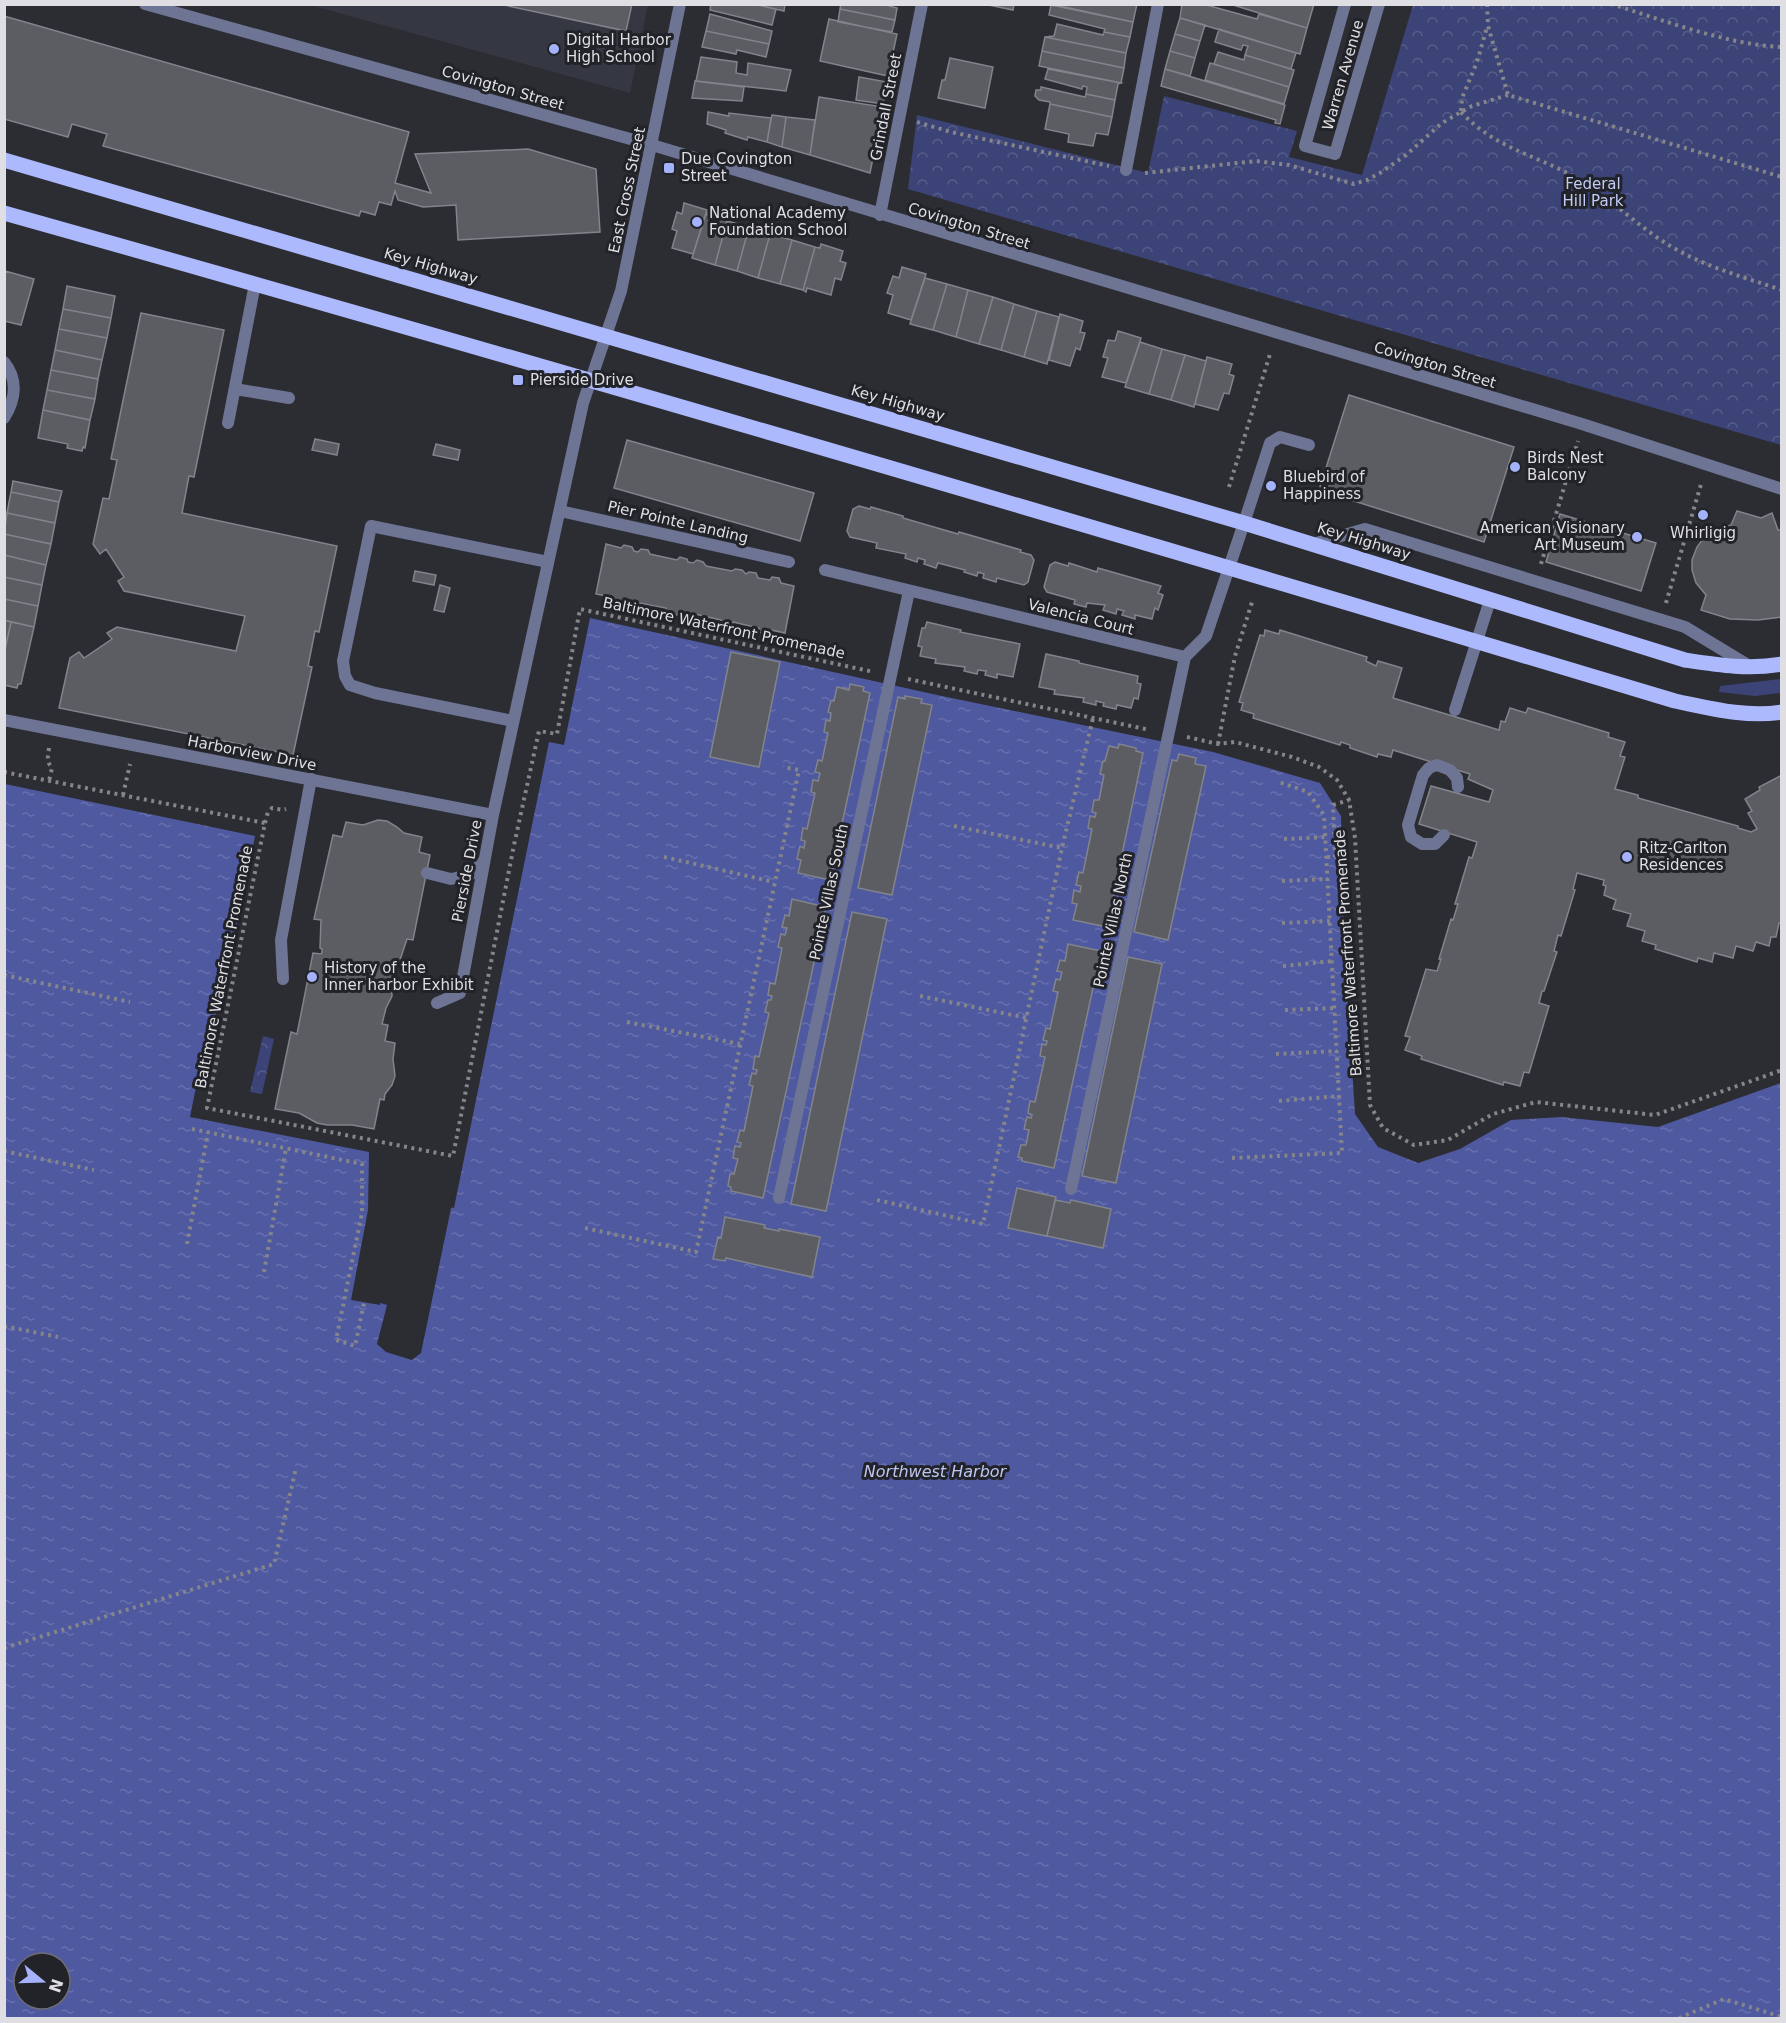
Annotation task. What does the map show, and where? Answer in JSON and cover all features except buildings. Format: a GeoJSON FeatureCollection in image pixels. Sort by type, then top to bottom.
{"type":"FeatureCollection","features":[{"type":"Feature","properties":{"kind":"main road","name":"Key Highway"},"geometry":{"type":"LineString","coordinates":[[4,160],[1244,523],[1685,660],[1730,667],[1782,664]]}},
{"type":"Feature","properties":{"kind":"main road"},"geometry":{"type":"LineString","coordinates":[[4,213],[591,380],[1230,567],[1675,701],[1726,712],[1773,714],[1782,712]]}},
{"type":"Feature","properties":{"kind":"street","name":"Covington Street"},"geometry":{"type":"LineString","coordinates":[[145,4],[651,145],[1582,424],[1782,489]]}},
{"type":"Feature","properties":{"kind":"street","name":"East Cross Street"},"geometry":{"type":"LineString","coordinates":[[591,380],[621,291],[680,4]]}},
{"type":"Feature","properties":{"kind":"street","name":"Grindall Street"},"geometry":{"type":"LineString","coordinates":[[880,215],[922,4]]}},
{"type":"Feature","properties":{"kind":"street"},"geometry":{"type":"LineString","coordinates":[[1126,170],[1158,4]]}},
{"type":"Feature","properties":{"kind":"street","name":"Warren Avenue"},"geometry":{"type":"LineString","coordinates":[[1345,4],[1305,146],[1335,154],[1379,4]]}},
{"type":"Feature","properties":{"kind":"street"},"geometry":{"type":"LineString","coordinates":[[228,423],[255,284]]}},
{"type":"Feature","properties":{"kind":"street"},"geometry":{"type":"LineString","coordinates":[[4,362],[12,371],[15,386],[11,408],[4,418]]}},
{"type":"Feature","properties":{"kind":"street","name":"Pierside Drive"},"geometry":{"type":"LineString","coordinates":[[437,1003],[460,993],[513,721],[583,403],[591,380]]}},
{"type":"Feature","properties":{"kind":"street"},"geometry":{"type":"LineString","coordinates":[[235,389],[289,398]]}},
{"type":"Feature","properties":{"kind":"street"},"geometry":{"type":"LineString","coordinates":[[1185,657],[1206,636],[1270,443],[1280,437],[1309,445]]}},
{"type":"Feature","properties":{"kind":"street","name":"Pier Pointe Landing"},"geometry":{"type":"LineString","coordinates":[[560,511],[789,562]]}},
{"type":"Feature","properties":{"kind":"street"},"geometry":{"type":"LineString","coordinates":[[513,721],[375,693],[350,685],[345,676],[343,661],[371,526],[548,562]]}},
{"type":"Feature","properties":{"kind":"street"},"geometry":{"type":"LineString","coordinates":[[1313,544],[1365,529],[1685,627],[1752,667]]}},
{"type":"Feature","properties":{"kind":"street","name":"Valencia Court"},"geometry":{"type":"LineString","coordinates":[[825,570],[1185,657]]}},
{"type":"Feature","properties":{"kind":"street","name":"Pointe Villas South"},"geometry":{"type":"LineString","coordinates":[[779,1198],[909,591]]}},
{"type":"Feature","properties":{"kind":"street"},"geometry":{"type":"LineString","coordinates":[[1455,710],[1490,600]]}},
{"type":"Feature","properties":{"kind":"street","name":"Pointe Villas North"},"geometry":{"type":"LineString","coordinates":[[1071,1189],[1185,657]]}},
{"type":"Feature","properties":{"kind":"street","name":"Harborview Drive"},"geometry":{"type":"LineString","coordinates":[[4,720],[493,815]]}},
{"type":"Feature","properties":{"kind":"street"},"geometry":{"type":"LineString","coordinates":[[1444,835],[1435,844],[1422,844],[1411,837],[1408,825],[1423,775],[1429,768],[1437,765],[1450,770],[1457,778],[1458,787]]}},
{"type":"Feature","properties":{"kind":"street"},"geometry":{"type":"LineString","coordinates":[[284,979],[282,940],[311,779]]}},
{"type":"Feature","properties":{"kind":"street"},"geometry":{"type":"LineString","coordinates":[[427,873],[451,879],[470,875],[484,861]]}},
{"type":"Feature","properties":{"kind":"path"},"geometry":{"type":"LineString","coordinates":[[1487,4],[1488,26],[1508,94]]}},
{"type":"Feature","properties":{"kind":"path"},"geometry":{"type":"LineString","coordinates":[[1611,4],[1717,36],[1757,45],[1782,47]]}},
{"type":"Feature","properties":{"kind":"path"},"geometry":{"type":"LineString","coordinates":[[1488,26],[1477,62],[1462,98],[1461,112],[1475,127],[1497,141],[1589,186],[1665,243],[1685,255],[1782,290]]}},
{"type":"Feature","properties":{"kind":"path"},"geometry":{"type":"LineString","coordinates":[[1275,164],[1289,165],[1354,184],[1380,173],[1406,155],[1442,123],[1472,106],[1508,94],[1782,177]]}},
{"type":"Feature","properties":{"kind":"path"},"geometry":{"type":"LineString","coordinates":[[899,117],[951,132]]}},
{"type":"Feature","properties":{"kind":"path"},"geometry":{"type":"LineString","coordinates":[[1229,487],[1271,351]]}},
{"type":"Feature","properties":{"kind":"path"},"geometry":{"type":"LineString","coordinates":[[1540,567],[1582,424]]}},
{"type":"Feature","properties":{"kind":"path"},"geometry":{"type":"LineString","coordinates":[[1665,607],[1706,465]]}},
{"type":"Feature","properties":{"kind":"path"},"geometry":{"type":"LineString","coordinates":[[1218,744],[1235,656],[1253,599]]}},
{"type":"Feature","properties":{"kind":"path","name":"Baltimore Waterfront Promenade"},"geometry":{"type":"LineString","coordinates":[[265,823],[207,1108],[453,1156],[514,845],[539,731],[557,734],[580,609],[1218,744],[1235,742],[1292,757],[1319,767],[1337,780],[1348,800],[1355,838],[1370,1105],[1383,1128],[1414,1145],[1448,1140],[1493,1114],[1536,1102],[1655,1114],[1782,1070]]}},
{"type":"Feature","properties":{"kind":"path"},"geometry":{"type":"LineString","coordinates":[[877,1200],[983,1224],[1062,848],[1093,718]]}},
{"type":"Feature","properties":{"kind":"path"},"geometry":{"type":"LineString","coordinates":[[49,781],[52,768],[47,758],[49,748],[52,746]]}},
{"type":"Feature","properties":{"kind":"path"},"geometry":{"type":"LineString","coordinates":[[123,795],[131,758]]}},
{"type":"Feature","properties":{"kind":"path"},"geometry":{"type":"LineString","coordinates":[[585,1228],[696,1252],[799,770],[783,767]]}},
{"type":"Feature","properties":{"kind":"path"},"geometry":{"type":"LineString","coordinates":[[4,772],[265,823],[268,812],[272,808],[283,810],[289,808]]}},
{"type":"Feature","properties":{"kind":"path"},"geometry":{"type":"LineString","coordinates":[[1232,1158],[1342,1153],[1324,815],[1308,792],[1279,782]]}},
{"type":"Feature","properties":{"kind":"path"},"geometry":{"type":"LineString","coordinates":[[1327,857],[1335,857],[1333,805],[1348,800]]}},
{"type":"Feature","properties":{"kind":"path"},"geometry":{"type":"LineString","coordinates":[[954,826],[1062,848]]}},
{"type":"Feature","properties":{"kind":"path"},"geometry":{"type":"LineString","coordinates":[[1284,839],[1326,837]]}},
{"type":"Feature","properties":{"kind":"path"},"geometry":{"type":"LineString","coordinates":[[664,857],[774,882]]}},
{"type":"Feature","properties":{"kind":"path"},"geometry":{"type":"LineString","coordinates":[[1282,881],[1328,879]]}},
{"type":"Feature","properties":{"kind":"path"},"geometry":{"type":"LineString","coordinates":[[1282,924],[1330,921]]}},
{"type":"Feature","properties":{"kind":"path"},"geometry":{"type":"LineString","coordinates":[[1283,966],[1332,961]]}},
{"type":"Feature","properties":{"kind":"path"},"geometry":{"type":"LineString","coordinates":[[4,975],[130,1002]]}},
{"type":"Feature","properties":{"kind":"path"},"geometry":{"type":"LineString","coordinates":[[920,996],[1026,1018]]}},
{"type":"Feature","properties":{"kind":"path"},"geometry":{"type":"LineString","coordinates":[[1285,1010],[1335,1008]]}},
{"type":"Feature","properties":{"kind":"path"},"geometry":{"type":"LineString","coordinates":[[627,1022],[740,1044]]}},
{"type":"Feature","properties":{"kind":"path"},"geometry":{"type":"LineString","coordinates":[[1276,1054],[1337,1051]]}},
{"type":"Feature","properties":{"kind":"path"},"geometry":{"type":"LineString","coordinates":[[1279,1101],[1340,1096]]}},
{"type":"Feature","properties":{"kind":"path"},"geometry":{"type":"LineString","coordinates":[[192,1129],[362,1164],[362,1213],[336,1340],[355,1346],[364,1303]]}},
{"type":"Feature","properties":{"kind":"path"},"geometry":{"type":"LineString","coordinates":[[187,1244],[208,1132]]}},
{"type":"Feature","properties":{"kind":"path"},"geometry":{"type":"LineString","coordinates":[[264,1272],[286,1148]]}},
{"type":"Feature","properties":{"kind":"path"},"geometry":{"type":"LineString","coordinates":[[4,1151],[94,1170]]}},
{"type":"Feature","properties":{"kind":"path"},"geometry":{"type":"LineString","coordinates":[[4,1326],[58,1337]]}},
{"type":"Feature","properties":{"kind":"path"},"geometry":{"type":"LineString","coordinates":[[4,1648],[274,1564],[296,1468]]}},
{"type":"Feature","properties":{"kind":"path"},"geometry":{"type":"LineString","coordinates":[[1679,2019],[1724,2000],[1782,2017]]}},
{"type":"Feature","properties":{"kind":"shaded area","name":"Digital Harbor High School"},"geometry":{"type":"Polygon","coordinates":[[[310,5],[648,5],[630,93],[310,5]]]}},
{"type":"Feature","properties":{"kind":"green space","name":"Federal Hill Park"},"geometry":{"type":"Polygon","coordinates":[[[1413,5],[1781,5],[1781,445],[908,189],[917,115],[1148,173],[1164,96],[1297,131],[1289,157],[1362,175],[1413,5]]]}},
{"type":"Feature","properties":{"kind":"green space"},"geometry":{"type":"Polygon","coordinates":[[[1781,679],[1781,693],[1755,696],[1719,692],[1720,686],[1781,679]]]}},
{"type":"Feature","properties":{"kind":"green space"},"geometry":{"type":"Polygon","coordinates":[[[263,1036],[274,1039],[262,1094],[250,1092],[263,1036]]]}},
{"type":"Feature","properties":{"kind":"water","name":"Northwest Harbor"},"geometry":{"type":"Polygon","coordinates":[[[590,618],[937,695],[1213,752],[1320,783],[1341,816],[1345,958],[1355,1114],[1378,1147],[1418,1163],[1460,1149],[1511,1120],[1561,1117],[1658,1127],[1781,1083],[1781,2018],[5,2018],[5,784],[255,836],[201,1087],[196,1087],[190,1117],[369,1152],[368,1210],[351,1300],[380,1305],[400,1199],[454,1208],[549,742],[564,745],[590,618]]]}},
{"type":"Feature","properties":{"kind":"pier"},"geometry":{"type":"Polygon","coordinates":[[[461,1160],[421,1353],[412,1360],[386,1352],[377,1344],[387,1305],[374,1301],[378,1302],[397,1198],[401,1196],[451,1205],[461,1160]]]}},
{"type":"Feature","properties":{"kind":"place","name":"Digital Harbor High School"},"geometry":{"type":"Point","coordinates":[554,49]}},
{"type":"Feature","properties":{"kind":"place","name":"Due Covington Street"},"geometry":{"type":"Point","coordinates":[669,168]}},
{"type":"Feature","properties":{"kind":"place","name":"National Academy Foundation School"},"geometry":{"type":"Point","coordinates":[697,222]}},
{"type":"Feature","properties":{"kind":"place","name":"Pierside Drive"},"geometry":{"type":"Point","coordinates":[518,380]}},
{"type":"Feature","properties":{"kind":"place","name":"Birds Nest Balcony"},"geometry":{"type":"Point","coordinates":[1515,467]}},
{"type":"Feature","properties":{"kind":"place","name":"Bluebird of Happiness"},"geometry":{"type":"Point","coordinates":[1271,486]}},
{"type":"Feature","properties":{"kind":"place","name":"Whirligig"},"geometry":{"type":"Point","coordinates":[1703,515]}},
{"type":"Feature","properties":{"kind":"place","name":"American Visionary Art Museum"},"geometry":{"type":"Point","coordinates":[1637,537]}},
{"type":"Feature","properties":{"kind":"place","name":"Ritz-Carlton Residences"},"geometry":{"type":"Point","coordinates":[1627,857]}},
{"type":"Feature","properties":{"kind":"place","name":"History of the Inner harbor Exhibit"},"geometry":{"type":"Point","coordinates":[312,977]}}]}
